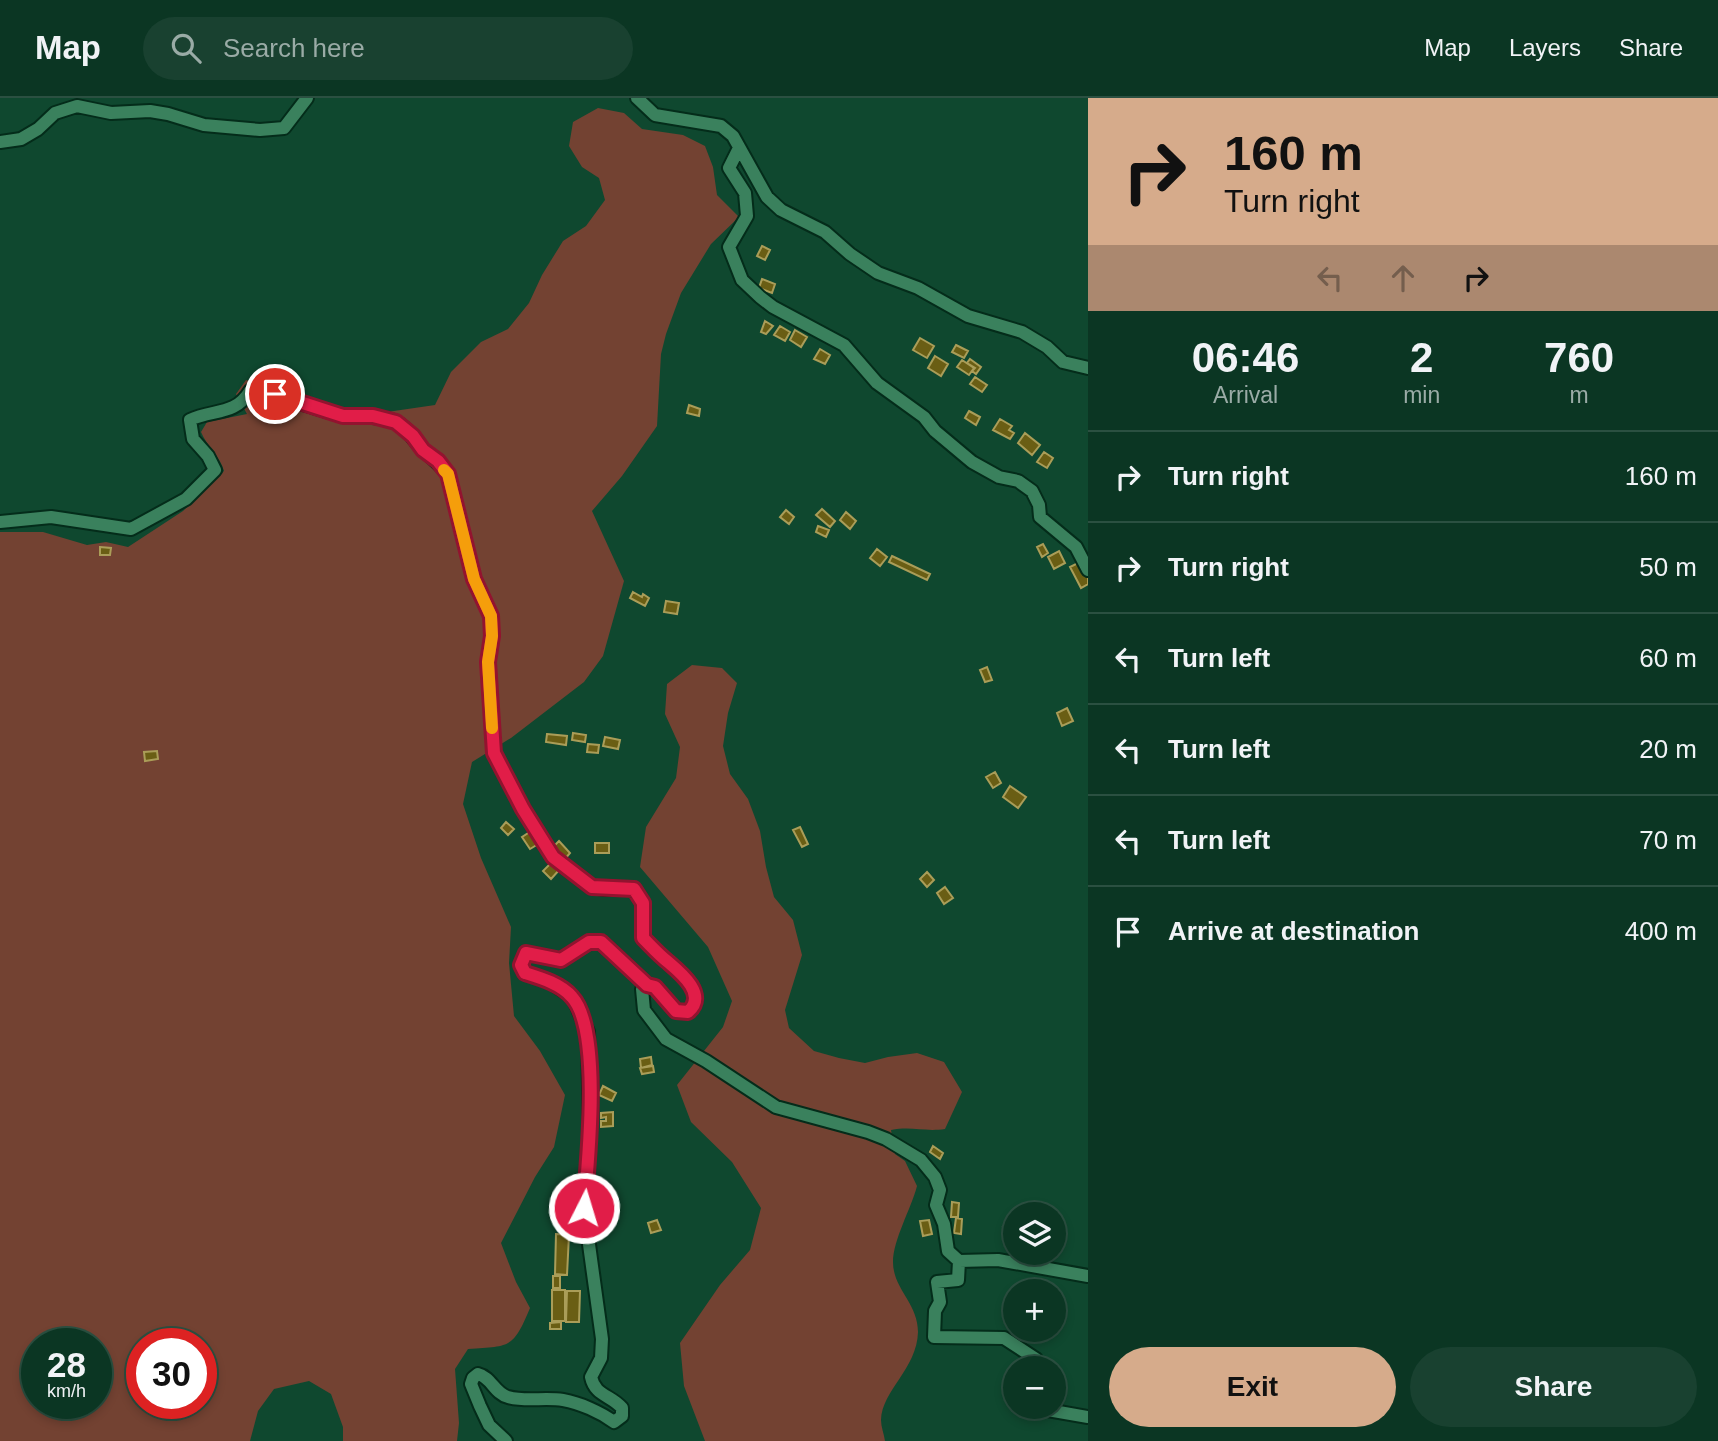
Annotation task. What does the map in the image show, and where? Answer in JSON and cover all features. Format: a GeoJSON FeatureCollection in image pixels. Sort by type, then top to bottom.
{"type":"FeatureCollection","features":[{"type":"Feature","properties":{"kind":"street"},"geometry":{"type":"LineString","coordinates":[[0,142],[20,139],[38,129],[55,113],[77,106],[111,113],[150,111],[204,125],[260,130],[284,128],[307,98]]}},
{"type":"Feature","properties":{"kind":"street"},"geometry":{"type":"LineString","coordinates":[[637,98],[655,115],[721,126],[733,136],[767,197],[781,210],[825,232],[850,254],[878,273],[918,288],[968,316],[1022,331],[1047,347],[1063,362],[1088,368]]}},
{"type":"Feature","properties":{"kind":"street"},"geometry":{"type":"LineString","coordinates":[[739,148],[729,168],[745,193],[747,216],[729,247],[742,280],[773,307],[844,345],[877,383],[924,417],[935,431],[972,462],[999,477],[1018,481],[1032,491],[1039,505],[1040,517],[1076,547],[1088,570]]}},
{"type":"Feature","properties":{"kind":"street"},"geometry":{"type":"LineString","coordinates":[[0,522],[51,517],[131,528],[186,499],[215,470],[208,456],[193,439],[190,420],[202,414],[233,408],[243,402],[250,391],[275,394],[343,416],[373,416],[396,422],[413,436],[423,450],[438,461],[448,474],[471,568],[491,616],[492,636],[488,662],[494,753],[504,775],[553,857],[592,887],[634,889],[643,903],[643,938],[667,962],[684,974],[692,985],[695,999],[688,1012],[676,1011],[655,987],[647,985],[601,942],[589,942],[561,960],[526,953],[521,965],[525,973],[552,983],[572,997],[588,1032],[590,1137],[584,1208],[602,1339],[601,1358],[591,1377],[593,1388],[617,1402],[622,1408],[622,1416],[614,1422],[603,1414],[563,1400],[531,1401],[504,1396],[484,1375],[478,1374],[472,1378],[471,1384],[480,1406],[489,1425],[506,1441]]}},
{"type":"Feature","properties":{"kind":"street"},"geometry":{"type":"LineString","coordinates":[[647,985],[642,989],[644,1010],[666,1038],[776,1107],[867,1132],[886,1139],[920,1160],[935,1177],[940,1191],[936,1205],[944,1224],[948,1251],[959,1261],[998,1260],[1088,1276]]}},
{"type":"Feature","properties":{"kind":"street"},"geometry":{"type":"LineString","coordinates":[[959,1261],[958,1280],[937,1282],[940,1302],[935,1311],[934,1337],[1004,1338],[1030,1356]]}},
{"type":"Feature","properties":{"kind":"street"},"geometry":{"type":"LineString","coordinates":[[1066,1413],[1088,1417]]}},
{"type":"Feature","properties":{"kind":"shaded area"},"geometry":{"type":"Polygon","coordinates":[[[598,108],[624,113],[642,129],[683,135],[705,146],[713,167],[717,195],[739,217],[711,244],[681,293],[661,354],[657,426],[622,476],[592,511],[624,581],[603,656],[584,682],[511,738],[472,762],[463,804],[481,858],[511,927],[509,963],[514,1016],[540,1051],[565,1095],[554,1147],[535,1177],[501,1243],[516,1282],[530,1308],[519,1331],[508,1343],[468,1349],[455,1369],[459,1423],[457,1441],[343,1441],[343,1427],[331,1394],[309,1381],[274,1389],[258,1411],[250,1441],[0,1441],[0,532],[43,532],[87,545],[106,542],[128,547],[183,511],[224,471],[201,432],[207,422],[247,414],[236,394],[246,380],[342,407],[387,412],[435,405],[451,372],[481,342],[508,329],[529,303],[563,241],[586,226],[605,200],[599,178],[582,167],[569,146],[573,122],[598,108]]]}},
{"type":"Feature","properties":{"kind":"shaded area"},"geometry":{"type":"Polygon","coordinates":[[[692,665],[722,668],[737,683],[728,713],[723,746],[730,774],[748,799],[760,831],[774,897],[793,920],[802,955],[785,1010],[789,1028],[814,1051],[839,1058],[865,1063],[917,1053],[944,1062],[962,1092],[945,1129],[891,1130],[895,1154],[905,1161],[917,1186],[896,1244],[893,1262],[897,1280],[914,1313],[918,1332],[912,1357],[883,1409],[881,1423],[885,1441],[705,1441],[684,1386],[680,1343],[720,1285],[750,1250],[761,1208],[732,1162],[691,1122],[677,1085],[723,1027],[732,1001],[708,947],[640,867],[646,827],[676,778],[680,747],[665,714],[667,684],[692,665]]]}},
{"type":"Feature","properties":{"kind":"building"},"geometry":{"type":"Polygon","coordinates":[[[762,246],[770,250],[765,260],[757,256],[762,246]]]}},
{"type":"Feature","properties":{"kind":"building"},"geometry":{"type":"Polygon","coordinates":[[[762,279],[775,284],[772,293],[759,288],[762,279]]]}},
{"type":"Feature","properties":{"kind":"building"},"geometry":{"type":"Polygon","coordinates":[[[765,321],[773,326],[766,334],[761,332],[765,321]]]}},
{"type":"Feature","properties":{"kind":"building"},"geometry":{"type":"Polygon","coordinates":[[[780,326],[790,332],[785,341],[774,335],[780,326]]]}},
{"type":"Feature","properties":{"kind":"building"},"geometry":{"type":"Polygon","coordinates":[[[795,330],[807,337],[801,347],[790,340],[795,330]]]}},
{"type":"Feature","properties":{"kind":"building"},"geometry":{"type":"Polygon","coordinates":[[[920,338],[934,346],[927,358],[913,350],[920,338]]]}},
{"type":"Feature","properties":{"kind":"building"},"geometry":{"type":"Polygon","coordinates":[[[956,345],[968,351],[964,358],[952,352],[956,345]]]}},
{"type":"Feature","properties":{"kind":"building"},"geometry":{"type":"Polygon","coordinates":[[[820,349],[830,355],[825,364],[814,359],[820,349]]]}},
{"type":"Feature","properties":{"kind":"building"},"geometry":{"type":"Polygon","coordinates":[[[935,356],[948,364],[941,376],[928,368],[935,356]]]}},
{"type":"Feature","properties":{"kind":"building"},"geometry":{"type":"Polygon","coordinates":[[[970,359],[981,367],[976,374],[972,371],[975,368],[967,363],[970,359]]]}},
{"type":"Feature","properties":{"kind":"building"},"geometry":{"type":"Polygon","coordinates":[[[962,360],[974,368],[969,375],[957,367],[962,360]]]}},
{"type":"Feature","properties":{"kind":"building"},"geometry":{"type":"Polygon","coordinates":[[[975,377],[987,385],[982,392],[970,384],[975,377]]]}},
{"type":"Feature","properties":{"kind":"building"},"geometry":{"type":"Polygon","coordinates":[[[689,405],[700,409],[699,416],[687,413],[689,405]]]}},
{"type":"Feature","properties":{"kind":"building"},"geometry":{"type":"Polygon","coordinates":[[[969,411],[980,417],[976,425],[965,418],[969,411]]]}},
{"type":"Feature","properties":{"kind":"building"},"geometry":{"type":"Polygon","coordinates":[[[1000,419],[1012,426],[1009,430],[1014,433],[1010,439],[993,430],[1000,419]]]}},
{"type":"Feature","properties":{"kind":"building"},"geometry":{"type":"Polygon","coordinates":[[[1025,433],[1040,445],[1032,455],[1018,443],[1025,433]]]}},
{"type":"Feature","properties":{"kind":"building"},"geometry":{"type":"Polygon","coordinates":[[[1044,452],[1053,458],[1047,468],[1037,462],[1044,452]]]}},
{"type":"Feature","properties":{"kind":"building"},"geometry":{"type":"Polygon","coordinates":[[[822,509],[835,521],[830,527],[816,515],[822,509]]]}},
{"type":"Feature","properties":{"kind":"building"},"geometry":{"type":"Polygon","coordinates":[[[786,510],[794,517],[789,524],[780,517],[786,510]]]}},
{"type":"Feature","properties":{"kind":"building"},"geometry":{"type":"Polygon","coordinates":[[[846,512],[856,521],[850,529],[840,520],[846,512]]]}},
{"type":"Feature","properties":{"kind":"building"},"geometry":{"type":"Polygon","coordinates":[[[818,526],[829,530],[826,537],[816,532],[818,526]]]}},
{"type":"Feature","properties":{"kind":"building"},"geometry":{"type":"Polygon","coordinates":[[[1043,544],[1048,553],[1042,557],[1037,547],[1043,544]]]}},
{"type":"Feature","properties":{"kind":"building"},"geometry":{"type":"Polygon","coordinates":[[[100,547],[111,548],[110,555],[100,555],[100,547]]]}},
{"type":"Feature","properties":{"kind":"building"},"geometry":{"type":"Polygon","coordinates":[[[877,549],[887,557],[880,566],[870,558],[877,549]]]}},
{"type":"Feature","properties":{"kind":"building"},"geometry":{"type":"Polygon","coordinates":[[[1059,551],[1065,563],[1054,569],[1048,557],[1059,551]]]}},
{"type":"Feature","properties":{"kind":"building"},"geometry":{"type":"Polygon","coordinates":[[[892,556],[930,574],[927,580],[889,562],[892,556]]]}},
{"type":"Feature","properties":{"kind":"building"},"geometry":{"type":"Polygon","coordinates":[[[1080,562],[1088,577],[1088,584],[1081,588],[1070,567],[1080,562]]]}},
{"type":"Feature","properties":{"kind":"building"},"geometry":{"type":"Polygon","coordinates":[[[633,592],[649,598],[645,606],[630,598],[633,592]]]}},
{"type":"Feature","properties":{"kind":"building"},"geometry":{"type":"Polygon","coordinates":[[[666,601],[679,603],[677,614],[664,612],[666,601]]]}},
{"type":"Feature","properties":{"kind":"building"},"geometry":{"type":"Polygon","coordinates":[[[987,667],[992,680],[985,682],[980,670],[987,667]]]}},
{"type":"Feature","properties":{"kind":"building"},"geometry":{"type":"Polygon","coordinates":[[[1067,708],[1073,721],[1062,726],[1057,713],[1067,708]]]}},
{"type":"Feature","properties":{"kind":"building"},"geometry":{"type":"Polygon","coordinates":[[[573,733],[586,735],[585,742],[572,740],[573,733]]]}},
{"type":"Feature","properties":{"kind":"building"},"geometry":{"type":"Polygon","coordinates":[[[547,734],[567,736],[566,745],[546,742],[547,734]]]}},
{"type":"Feature","properties":{"kind":"building"},"geometry":{"type":"Polygon","coordinates":[[[605,737],[620,740],[618,749],[603,746],[605,737]]]}},
{"type":"Feature","properties":{"kind":"building"},"geometry":{"type":"Polygon","coordinates":[[[588,744],[599,745],[598,753],[587,752],[588,744]]]}},
{"type":"Feature","properties":{"kind":"building"},"geometry":{"type":"Polygon","coordinates":[[[157,751],[158,759],[145,761],[144,752],[157,751]]]}},
{"type":"Feature","properties":{"kind":"building"},"geometry":{"type":"Polygon","coordinates":[[[995,772],[1001,783],[993,788],[986,777],[995,772]]]}},
{"type":"Feature","properties":{"kind":"building"},"geometry":{"type":"Polygon","coordinates":[[[1010,786],[1026,797],[1018,808],[1003,797],[1010,786]]]}},
{"type":"Feature","properties":{"kind":"building"},"geometry":{"type":"Polygon","coordinates":[[[506,822],[514,829],[508,835],[501,828],[506,822]]]}},
{"type":"Feature","properties":{"kind":"building"},"geometry":{"type":"Polygon","coordinates":[[[800,827],[808,844],[802,847],[793,830],[800,827]]]}},
{"type":"Feature","properties":{"kind":"building"},"geometry":{"type":"Polygon","coordinates":[[[533,830],[540,843],[530,849],[522,837],[533,830]]]}},
{"type":"Feature","properties":{"kind":"building"},"geometry":{"type":"Polygon","coordinates":[[[559,841],[570,853],[565,859],[553,847],[559,841]]]}},
{"type":"Feature","properties":{"kind":"building"},"geometry":{"type":"Polygon","coordinates":[[[595,843],[609,843],[609,853],[595,853],[595,843]]]}},
{"type":"Feature","properties":{"kind":"building"},"geometry":{"type":"Polygon","coordinates":[[[552,862],[560,869],[551,879],[543,871],[552,862]]]}},
{"type":"Feature","properties":{"kind":"building"},"geometry":{"type":"Polygon","coordinates":[[[927,872],[934,880],[927,887],[920,879],[927,872]]]}},
{"type":"Feature","properties":{"kind":"building"},"geometry":{"type":"Polygon","coordinates":[[[945,887],[953,898],[944,904],[937,893],[945,887]]]}},
{"type":"Feature","properties":{"kind":"building"},"geometry":{"type":"Polygon","coordinates":[[[651,1057],[652,1065],[641,1068],[640,1059],[651,1057]]]}},
{"type":"Feature","properties":{"kind":"building"},"geometry":{"type":"Polygon","coordinates":[[[653,1066],[654,1072],[642,1074],[640,1068],[653,1066]]]}},
{"type":"Feature","properties":{"kind":"building"},"geometry":{"type":"Polygon","coordinates":[[[603,1086],[616,1093],[612,1101],[599,1095],[603,1086]]]}},
{"type":"Feature","properties":{"kind":"building"},"geometry":{"type":"Polygon","coordinates":[[[613,1112],[613,1126],[601,1127],[601,1121],[606,1121],[606,1117],[601,1118],[601,1113],[613,1112]]]}},
{"type":"Feature","properties":{"kind":"building"},"geometry":{"type":"Polygon","coordinates":[[[933,1146],[943,1153],[940,1159],[930,1152],[933,1146]]]}},
{"type":"Feature","properties":{"kind":"building"},"geometry":{"type":"Polygon","coordinates":[[[594,1193],[607,1195],[605,1208],[592,1206],[594,1193]]]}},
{"type":"Feature","properties":{"kind":"building"},"geometry":{"type":"Polygon","coordinates":[[[952,1202],[959,1203],[958,1217],[951,1217],[952,1202]]]}},
{"type":"Feature","properties":{"kind":"building"},"geometry":{"type":"Polygon","coordinates":[[[956,1218],[962,1219],[961,1234],[954,1233],[956,1218]]]}},
{"type":"Feature","properties":{"kind":"building"},"geometry":{"type":"Polygon","coordinates":[[[657,1220],[661,1230],[651,1233],[648,1223],[657,1220]]]}},
{"type":"Feature","properties":{"kind":"building"},"geometry":{"type":"Polygon","coordinates":[[[929,1220],[932,1234],[923,1236],[920,1221],[929,1220]]]}},
{"type":"Feature","properties":{"kind":"building"},"geometry":{"type":"Polygon","coordinates":[[[556,1234],[569,1235],[567,1275],[555,1274],[556,1234]]]}},
{"type":"Feature","properties":{"kind":"building"},"geometry":{"type":"Polygon","coordinates":[[[553,1276],[560,1276],[560,1288],[553,1288],[553,1276]]]}},
{"type":"Feature","properties":{"kind":"building"},"geometry":{"type":"Polygon","coordinates":[[[552,1290],[565,1290],[565,1321],[552,1321],[552,1290]]]}},
{"type":"Feature","properties":{"kind":"building"},"geometry":{"type":"Polygon","coordinates":[[[567,1291],[580,1291],[579,1322],[566,1322],[567,1291]]]}},
{"type":"Feature","properties":{"kind":"building"},"geometry":{"type":"Polygon","coordinates":[[[561,1322],[561,1329],[550,1329],[550,1323],[561,1322]]]}},
{"type":"Feature","properties":{"kind":"slow traffic"},"geometry":{"type":"LineString","coordinates":[[444,470],[448,474],[474,579],[491,616],[492,636],[488,662],[492,728]]}},
{"type":"Feature","properties":{"kind":"route"},"geometry":{"type":"LineString","coordinates":[[275,394],[343,416],[373,416],[396,422],[413,436],[423,450],[438,461],[448,474],[464,546],[474,579],[491,616],[492,636],[488,662],[494,753],[504,775],[553,857],[592,887],[634,889],[643,903],[643,938],[667,962],[684,974],[692,985],[695,999],[692,1009],[688,1012],[676,1011],[655,987],[647,985],[601,942],[589,942],[561,960],[526,953],[521,965],[525,973],[552,983],[572,997],[588,1032],[590,1137],[584,1208]]}}]}
